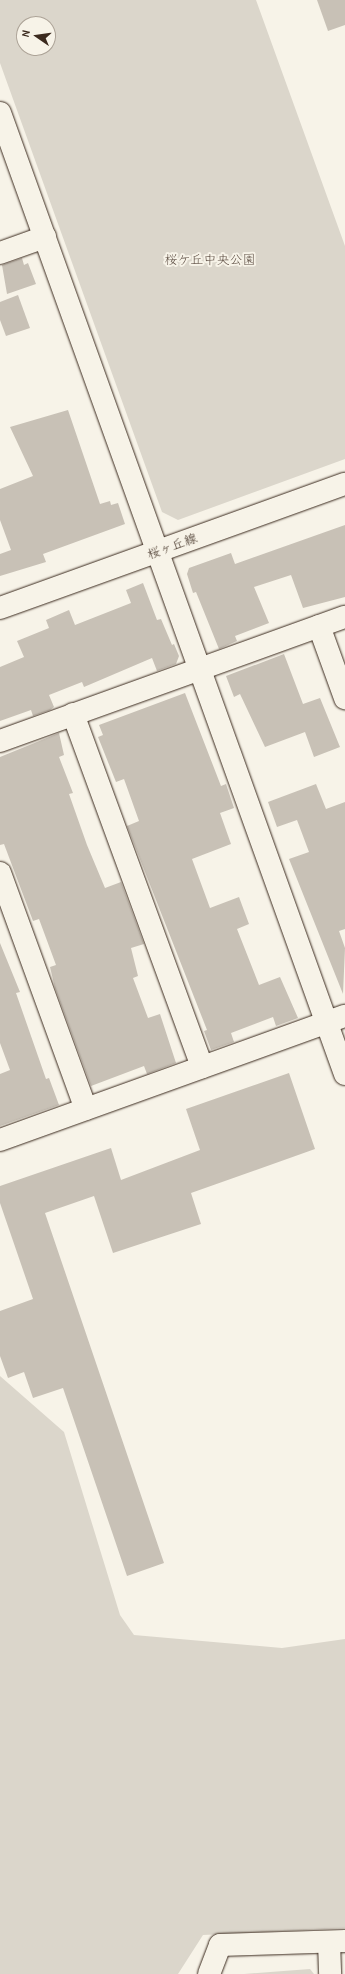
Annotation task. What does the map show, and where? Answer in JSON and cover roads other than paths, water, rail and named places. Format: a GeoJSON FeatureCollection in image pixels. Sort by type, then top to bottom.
{"type":"FeatureCollection","features":[{"type":"Feature","properties":{"kind":"street"},"geometry":{"type":"LineString","coordinates":[[0,113],[200,669],[336,1019],[345,1074]]}},
{"type":"Feature","properties":{"kind":"street"},"geometry":{"type":"LineString","coordinates":[[0,253],[45,237]]}},
{"type":"Feature","properties":{"kind":"street","name":"桜ヶ丘線"},"geometry":{"type":"LineString","coordinates":[[0,608],[345,484]]}},
{"type":"Feature","properties":{"kind":"street"},"geometry":{"type":"LineString","coordinates":[[0,741],[345,616]]}},
{"type":"Feature","properties":{"kind":"street"},"geometry":{"type":"LineString","coordinates":[[319,626],[345,698]]}},
{"type":"Feature","properties":{"kind":"street"},"geometry":{"type":"LineString","coordinates":[[73,714],[202,1067]]}},
{"type":"Feature","properties":{"kind":"street"},"geometry":{"type":"LineString","coordinates":[[0,873],[86,1109]]}},
{"type":"Feature","properties":{"kind":"street"},"geometry":{"type":"LineString","coordinates":[[0,1140],[336,1019]]}},
{"type":"Feature","properties":{"kind":"street"},"geometry":{"type":"LineString","coordinates":[[209,1974],[220,1945],[337,1942],[330,1974]]}},
{"type":"Feature","properties":{"kind":"park label","name":"桜ケ丘中央公園"},"geometry":{"type":"Point","coordinates":[210,259]}}]}
